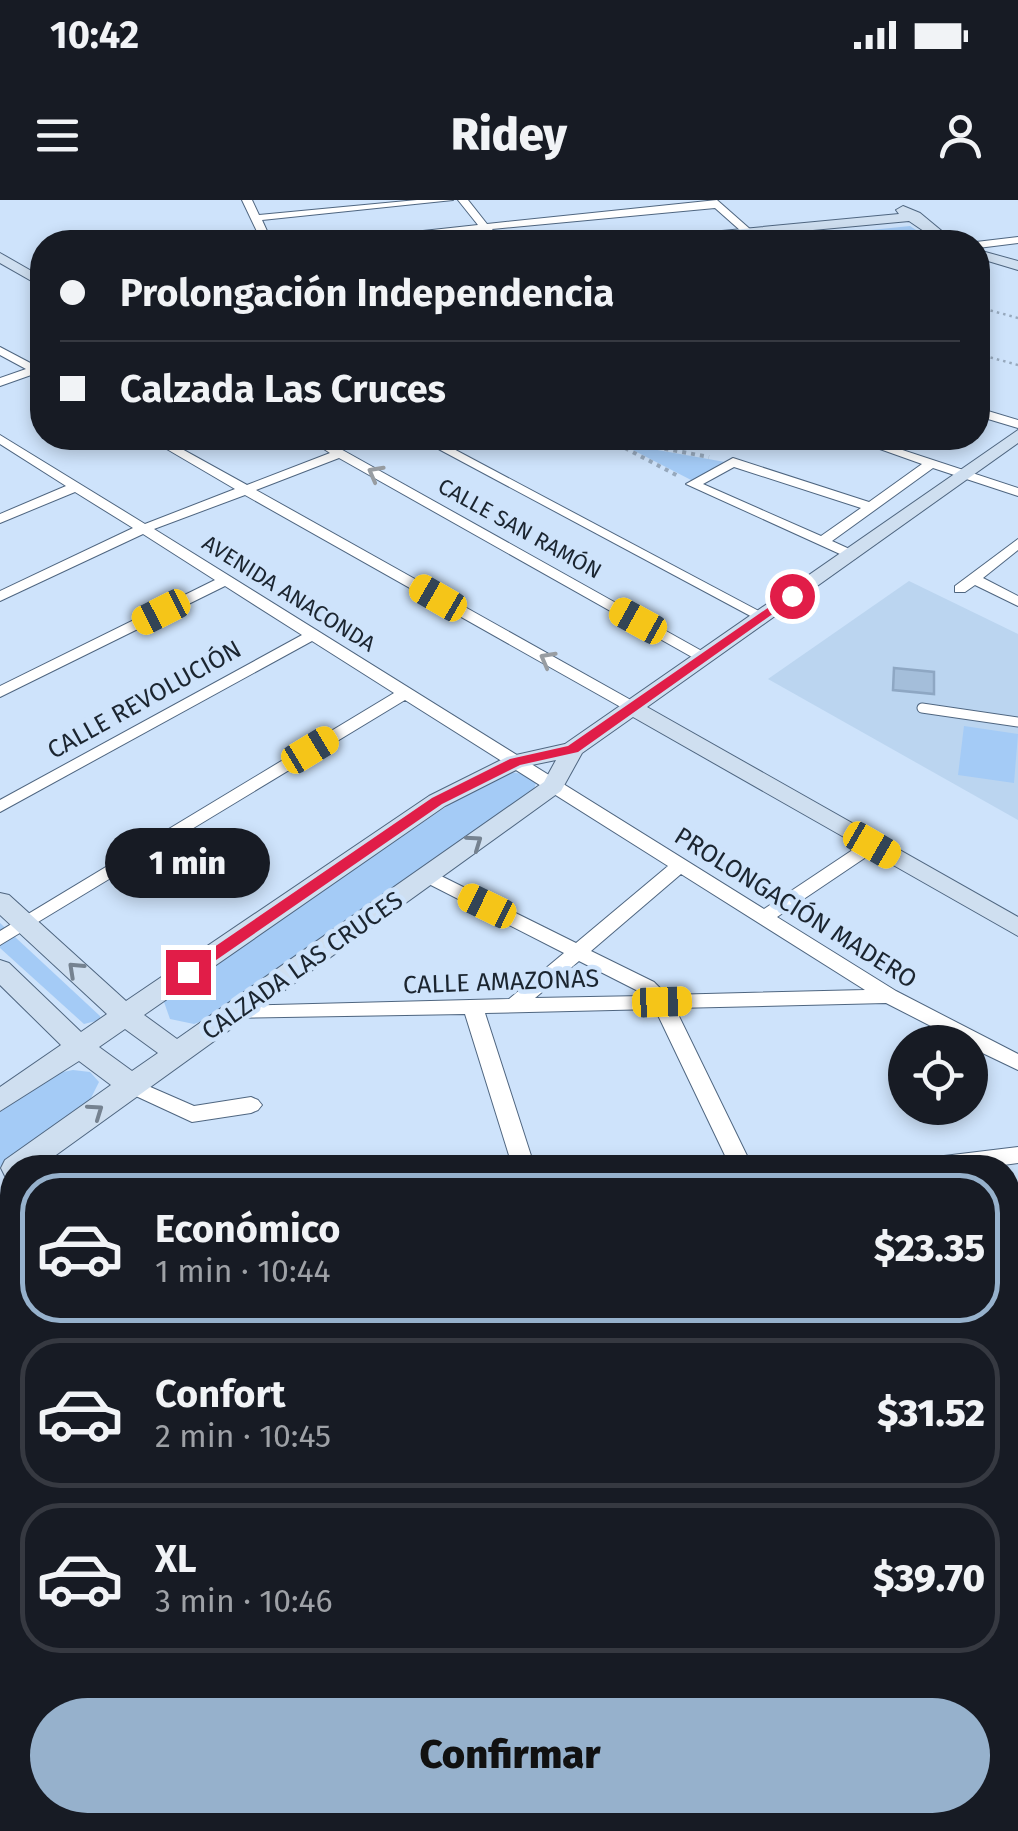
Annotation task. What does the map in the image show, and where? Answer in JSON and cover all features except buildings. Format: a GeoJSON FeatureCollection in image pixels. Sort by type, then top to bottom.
{"type":"FeatureCollection","features":[{"type":"Feature","properties":{"kind":"street"},"geometry":{"type":"LineString","coordinates":[[247,200],[261,230]]}},
{"type":"Feature","properties":{"kind":"street"},"geometry":{"type":"LineString","coordinates":[[255,218],[448,200]]}},
{"type":"Feature","properties":{"kind":"street"},"geometry":{"type":"LineString","coordinates":[[463,200],[487,230]]}},
{"type":"Feature","properties":{"kind":"street"},"geometry":{"type":"LineString","coordinates":[[889,200],[924,230]]}},
{"type":"Feature","properties":{"kind":"street"},"geometry":{"type":"LineString","coordinates":[[453,230],[716,201],[746,230]]}},
{"type":"Feature","properties":{"kind":"street"},"geometry":{"type":"LineString","coordinates":[[798,230],[911,218],[930,230]]}},
{"type":"Feature","properties":{"kind":"street"},"geometry":{"type":"LineString","coordinates":[[990,244],[1018,240]]}},
{"type":"Feature","properties":{"kind":"street"},"geometry":{"type":"LineString","coordinates":[[0,257],[30,276]]}},
{"type":"Feature","properties":{"kind":"street"},"geometry":{"type":"LineString","coordinates":[[990,261],[1018,269]]}},
{"type":"Feature","properties":{"kind":"street"},"geometry":{"type":"LineString","coordinates":[[0,350],[30,366]]}},
{"type":"Feature","properties":{"kind":"street"},"geometry":{"type":"LineString","coordinates":[[0,382],[30,371]]}},
{"type":"Feature","properties":{"kind":"street"},"geometry":{"type":"LineString","coordinates":[[990,416],[1018,424]]}},
{"type":"Feature","properties":{"kind":"street","name":"CALZADA LAS CRUCES"},"geometry":{"type":"LineString","coordinates":[[0,1101],[437,801],[515,762],[573,749],[1018,435]]}},
{"type":"Feature","properties":{"kind":"street","name":"AVENIDA ANACONDA"},"geometry":{"type":"LineString","coordinates":[[2,442],[553,786]]}},
{"type":"Feature","properties":{"kind":"street"},"geometry":{"type":"LineString","coordinates":[[176,450],[1018,928]]}},
{"type":"Feature","properties":{"kind":"street","name":"CALLE SAN RAMÓN"},"geometry":{"type":"LineString","coordinates":[[335,450],[704,658]]}},
{"type":"Feature","properties":{"kind":"street"},"geometry":{"type":"LineString","coordinates":[[447,450],[762,617]]}},
{"type":"Feature","properties":{"kind":"street"},"geometry":{"type":"LineString","coordinates":[[892,450],[1018,492]]}},
{"type":"Feature","properties":{"kind":"street"},"geometry":{"type":"LineString","coordinates":[[0,596],[143,529],[341,453]]}},
{"type":"Feature","properties":{"kind":"street"},"geometry":{"type":"LineString","coordinates":[[694,484],[733,462],[871,507]]}},
{"type":"Feature","properties":{"kind":"street"},"geometry":{"type":"LineString","coordinates":[[822,542],[932,463]]}},
{"type":"Feature","properties":{"kind":"street"},"geometry":{"type":"LineString","coordinates":[[694,484],[851,555]]}},
{"type":"Feature","properties":{"kind":"street"},"geometry":{"type":"LineString","coordinates":[[0,520],[76,487]]}},
{"type":"Feature","properties":{"kind":"street"},"geometry":{"type":"LineString","coordinates":[[960,588],[1018,543]]}},
{"type":"Feature","properties":{"kind":"street"},"geometry":{"type":"LineString","coordinates":[[973,578],[1018,602]]}},
{"type":"Feature","properties":{"kind":"street"},"geometry":{"type":"LineString","coordinates":[[0,692],[226,580]]}},
{"type":"Feature","properties":{"kind":"street","name":"CALLE REVOLUCIÓN"},"geometry":{"type":"LineString","coordinates":[[0,807],[313,635]]}},
{"type":"Feature","properties":{"kind":"street"},"geometry":{"type":"LineString","coordinates":[[0,939],[405,693]]}},
{"type":"Feature","properties":{"kind":"street","name":"CALZADA LAS CRUCES"},"geometry":{"type":"LineString","coordinates":[[34,1155],[553,786],[573,749]]}},
{"type":"Feature","properties":{"kind":"street","name":"PROLONGACIÓN MADERO"},"geometry":{"type":"LineString","coordinates":[[553,786],[890,996],[1018,1063]]}},
{"type":"Feature","properties":{"kind":"street"},"geometry":{"type":"LineString","coordinates":[[765,918],[872,845]]}},
{"type":"Feature","properties":{"kind":"street"},"geometry":{"type":"LineString","coordinates":[[514,1006],[680,864]]}},
{"type":"Feature","properties":{"kind":"street"},"geometry":{"type":"LineString","coordinates":[[426,876],[647,987],[662,1002],[736,1155]]}},
{"type":"Feature","properties":{"kind":"street"},"geometry":{"type":"LineString","coordinates":[[0,901],[125,1015],[177,1054]]}},
{"type":"Feature","properties":{"kind":"street"},"geometry":{"type":"LineString","coordinates":[[0,969],[79,1047],[132,1086],[192,1114],[251,1105]]}},
{"type":"Feature","properties":{"kind":"street","name":"CALLE AMAZONAS"},"geometry":{"type":"LineString","coordinates":[[234,1013],[890,996]]}},
{"type":"Feature","properties":{"kind":"street"},"geometry":{"type":"LineString","coordinates":[[473,1007],[520,1155]]}},
{"type":"Feature","properties":{"kind":"lane"},"geometry":{"type":"LineString","coordinates":[[922,708],[1018,722]]}},
{"type":"Feature","properties":{"kind":"path"},"geometry":{"type":"LineString","coordinates":[[990,310],[1018,318]]}},
{"type":"Feature","properties":{"kind":"path"},"geometry":{"type":"LineString","coordinates":[[990,357],[1018,365]]}},
{"type":"Feature","properties":{"kind":"path"},"geometry":{"type":"LineString","coordinates":[[628,450],[694,484]]}},
{"type":"Feature","properties":{"kind":"path"},"geometry":{"type":"LineString","coordinates":[[670,450],[733,462]]}},
{"type":"Feature","properties":{"kind":"shaded area"},"geometry":{"type":"Polygon","coordinates":[[[910,226],[916,230],[871,230],[910,226]]]}},
{"type":"Feature","properties":{"kind":"shaded area"},"geometry":{"type":"Polygon","coordinates":[[[633,450],[658,450],[725,462],[693,481],[633,450]]]}},
{"type":"Feature","properties":{"kind":"shaded area"},"geometry":{"type":"Polygon","coordinates":[[[909,581],[1018,634],[1018,820],[768,679],[909,581]]]}},
{"type":"Feature","properties":{"kind":"shaded area"},"geometry":{"type":"Polygon","coordinates":[[[964,726],[1018,734],[1014,783],[958,775],[964,726]]]}},
{"type":"Feature","properties":{"kind":"shaded area"},"geometry":{"type":"Polygon","coordinates":[[[511,772],[532,776],[536,783],[533,792],[205,1020],[194,1024],[170,1019],[164,1002],[175,991],[478,785],[511,772]]]}},
{"type":"Feature","properties":{"kind":"shaded area"},"geometry":{"type":"Polygon","coordinates":[[[0,923],[100,1020],[84,1024],[0,948],[0,923]]]}},
{"type":"Feature","properties":{"kind":"shaded area"},"geometry":{"type":"Polygon","coordinates":[[[90,1072],[99,1082],[88,1104],[17,1155],[0,1155],[0,1112],[58,1073],[90,1072]]]}},
{"type":"Feature","properties":{"kind":"route"},"geometry":{"type":"LineString","coordinates":[[188,972],[437,801],[515,762],[573,749],[792,596]]}}]}
